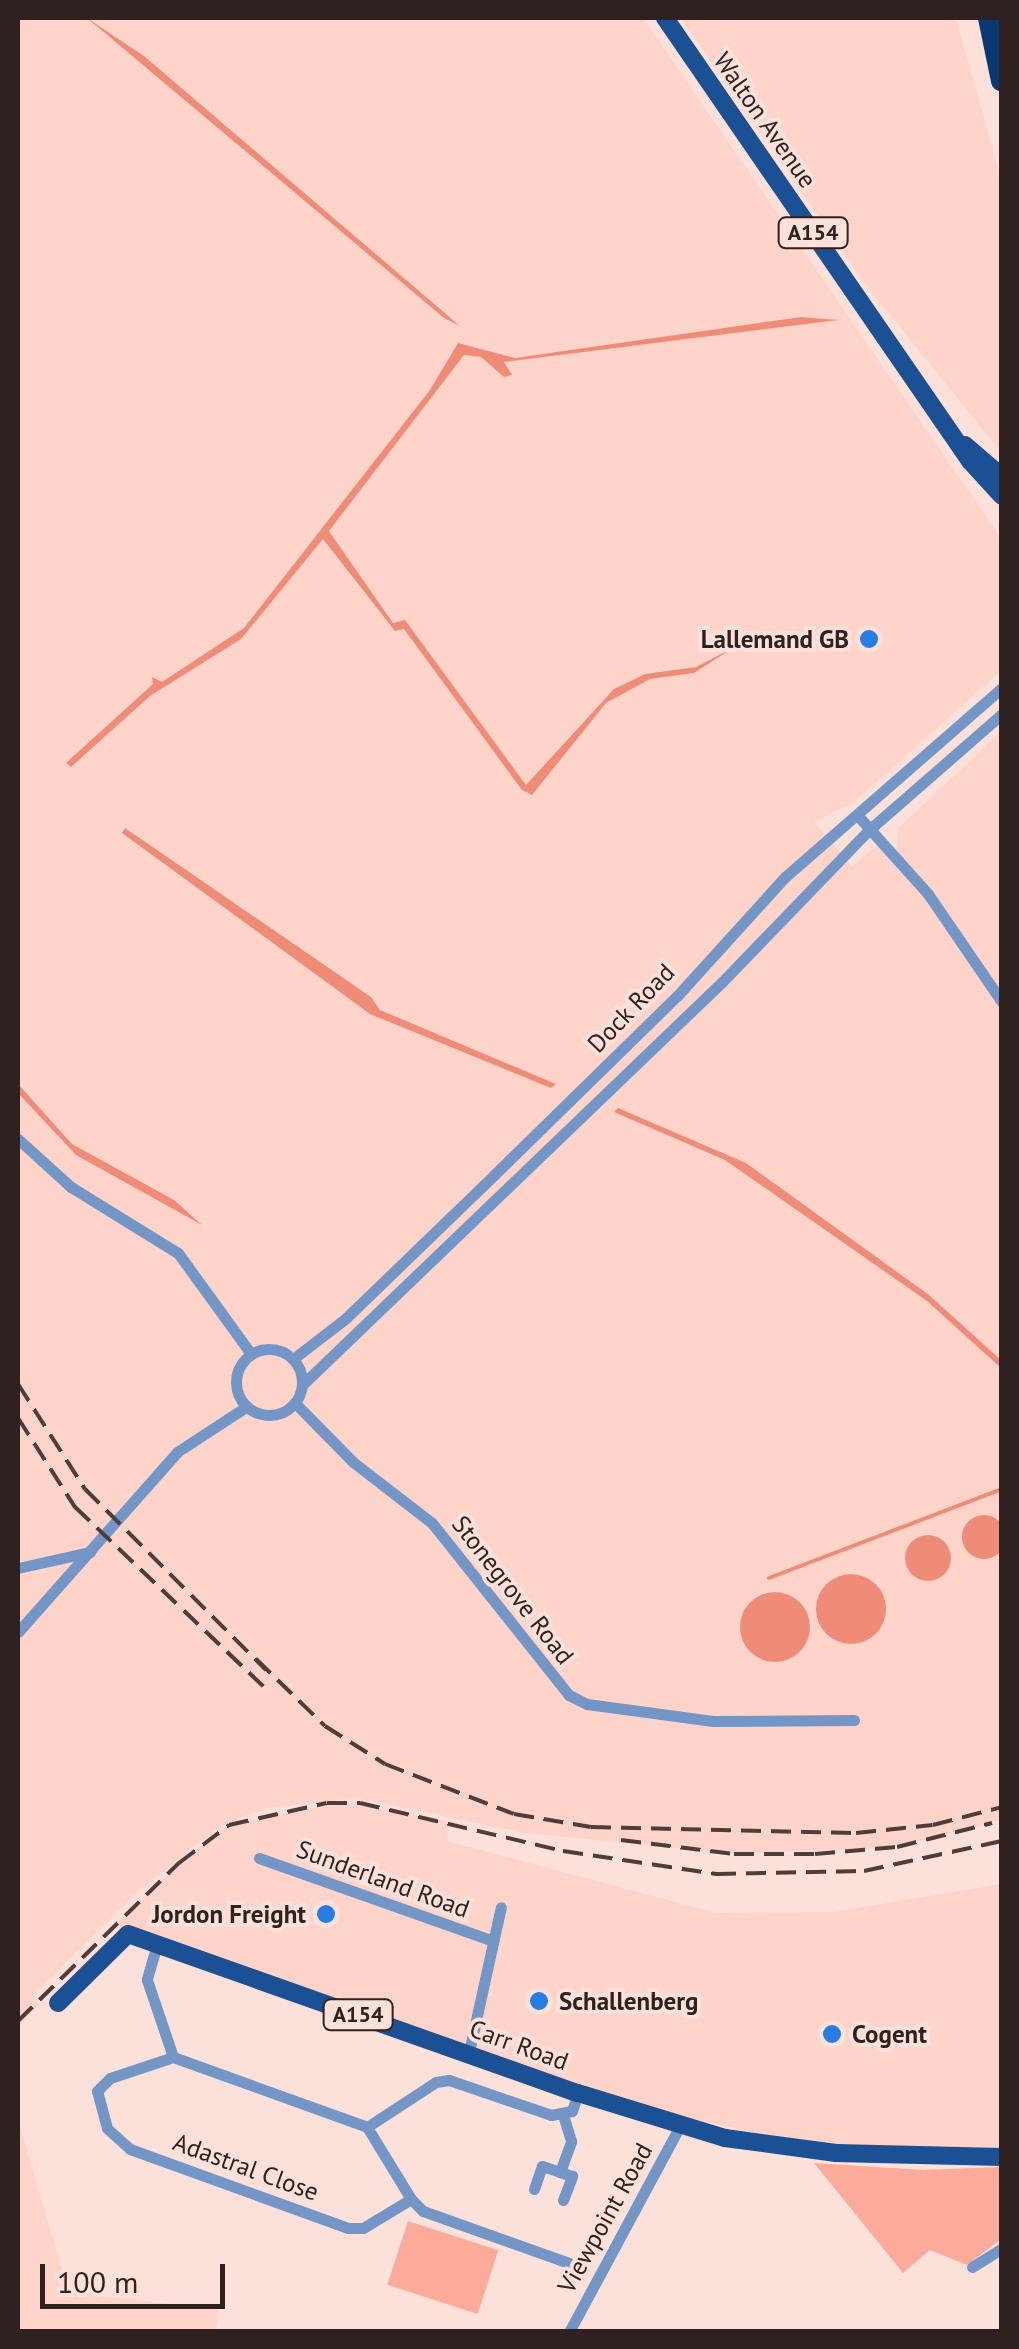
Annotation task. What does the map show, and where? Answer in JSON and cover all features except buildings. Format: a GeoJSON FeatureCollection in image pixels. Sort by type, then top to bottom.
{"type":"FeatureCollection","features":[{"type":"Feature","properties":{"kind":"highway"},"geometry":{"type":"LineString","coordinates":[[989,18],[1002,81]]}},
{"type":"Feature","properties":{"kind":"main road","name":"Walton Avenue"},"geometry":{"type":"LineString","coordinates":[[665,18],[1002,496]]}},
{"type":"Feature","properties":{"kind":"main road","name":"Walton Avenue"},"geometry":{"type":"LineString","coordinates":[[964,445],[1002,478]]}},
{"type":"Feature","properties":{"kind":"main road","name":"Carr Road"},"geometry":{"type":"LineString","coordinates":[[58,2003],[128,1934],[469,2052],[578,2094],[680,2126],[836,2153],[1002,2156]]}},
{"type":"Feature","properties":{"kind":"street","name":"Dock Road"},"geometry":{"type":"LineString","coordinates":[[292,1359],[346,1318],[677,996],[785,877],[859,817],[1002,688]]}},
{"type":"Feature","properties":{"kind":"street","name":"Dock Road"},"geometry":{"type":"LineString","coordinates":[[302,1385],[722,982],[870,829],[1002,714]]}},
{"type":"Feature","properties":{"kind":"street"},"geometry":{"type":"LineString","coordinates":[[859,817],[928,894],[1002,1002]]}},
{"type":"Feature","properties":{"kind":"street"},"geometry":{"type":"LineString","coordinates":[[18,1139],[71,1188],[178,1253],[251,1354]]}},
{"type":"Feature","properties":{"kind":"street"},"geometry":{"type":"LineString","coordinates":[[274,1350],[292,1359],[302,1385],[295,1403],[272,1416],[246,1406],[236,1386],[251,1354],[274,1350]]}},
{"type":"Feature","properties":{"kind":"street","name":"Stonegrove Road"},"geometry":{"type":"LineString","coordinates":[[295,1403],[354,1462],[432,1523],[569,1695],[588,1704],[713,1721],[854,1720]]}},
{"type":"Feature","properties":{"kind":"street"},"geometry":{"type":"LineString","coordinates":[[18,1632],[178,1452],[246,1406]]}},
{"type":"Feature","properties":{"kind":"street"},"geometry":{"type":"LineString","coordinates":[[18,1568],[90,1552]]}},
{"type":"Feature","properties":{"kind":"street","name":"Sunderland Road"},"geometry":{"type":"LineString","coordinates":[[258,1858],[493,1941]]}},
{"type":"Feature","properties":{"kind":"street"},"geometry":{"type":"LineString","coordinates":[[469,2052],[500,1907]]}},
{"type":"Feature","properties":{"kind":"street"},"geometry":{"type":"LineString","coordinates":[[157,1944],[146,1980],[174,2057],[367,2127],[422,2211],[569,2263]]}},
{"type":"Feature","properties":{"kind":"street","name":"Adastral Close"},"geometry":{"type":"LineString","coordinates":[[174,2057],[110,2078],[97,2091],[107,2128],[130,2149],[348,2228],[362,2228],[411,2198]]}},
{"type":"Feature","properties":{"kind":"street"},"geometry":{"type":"LineString","coordinates":[[367,2127],[449,2080],[563,2115]]}},
{"type":"Feature","properties":{"kind":"street"},"geometry":{"type":"LineString","coordinates":[[563,2115],[578,2094]]}},
{"type":"Feature","properties":{"kind":"street"},"geometry":{"type":"LineString","coordinates":[[560,2172],[571,2141],[563,2115]]}},
{"type":"Feature","properties":{"kind":"street","name":"Viewpoint Road"},"geometry":{"type":"LineString","coordinates":[[568,2332],[680,2126]]}},
{"type":"Feature","properties":{"kind":"street"},"geometry":{"type":"LineString","coordinates":[[534,2190],[542,2166],[572,2176],[563,2200]]}},
{"type":"Feature","properties":{"kind":"street"},"geometry":{"type":"LineString","coordinates":[[972,2267],[1002,2248]]}},
{"type":"Feature","properties":{"kind":"shaded area"},"geometry":{"type":"Polygon","coordinates":[[[18,18],[643,18],[1001,538],[1001,671],[854,802],[814,822],[852,866],[877,846],[896,861],[898,828],[1001,732],[1001,1820],[897,1847],[734,1854],[526,1833],[355,1798],[262,1809],[219,1827],[136,1893],[32,1996],[39,2004],[18,2028],[18,18]]]}},
{"type":"Feature","properties":{"kind":"shaded area"},"geometry":{"type":"Polygon","coordinates":[[[87,18],[144,56],[460,326],[444,318],[87,18]]]}},
{"type":"Feature","properties":{"kind":"shaded area"},"geometry":{"type":"Polygon","coordinates":[[[681,18],[956,18],[1001,179],[1001,452],[866,285],[681,18]]]}},
{"type":"Feature","properties":{"kind":"shaded area"},"geometry":{"type":"Polygon","coordinates":[[[801,317],[838,320],[504,362],[512,375],[504,377],[481,357],[464,355],[329,531],[393,623],[405,620],[526,785],[614,689],[645,674],[696,667],[733,648],[694,673],[650,679],[606,703],[532,795],[522,790],[404,629],[395,631],[323,539],[241,639],[150,696],[71,767],[66,763],[153,684],[152,677],[162,682],[244,628],[430,390],[458,343],[515,358],[801,317]]]}},
{"type":"Feature","properties":{"kind":"shaded area"},"geometry":{"type":"Polygon","coordinates":[[[125,828],[371,997],[380,1010],[556,1084],[551,1088],[370,1014],[122,833],[125,828]]]}},
{"type":"Feature","properties":{"kind":"shaded area"},"geometry":{"type":"Polygon","coordinates":[[[18,1084],[72,1144],[174,1200],[202,1225],[76,1155],[18,1093],[18,1084]]]}},
{"type":"Feature","properties":{"kind":"shaded area"},"geometry":{"type":"Polygon","coordinates":[[[618,1108],[746,1163],[929,1295],[1001,1360],[1001,1368],[927,1301],[725,1160],[614,1112],[618,1108]]]}},
{"type":"Feature","properties":{"kind":"shaded area"},"geometry":{"type":"Polygon","coordinates":[[[984,1515],[999,1522],[1006,1537],[999,1552],[984,1559],[969,1552],[962,1537],[969,1522],[984,1515]]]}},
{"type":"Feature","properties":{"kind":"shaded area"},"geometry":{"type":"Polygon","coordinates":[[[928,1535],[944,1542],[951,1558],[944,1574],[928,1581],[912,1574],[905,1558],[912,1542],[928,1535]]]}},
{"type":"Feature","properties":{"kind":"shaded area"},"geometry":{"type":"Polygon","coordinates":[[[851,1574],[875,1585],[886,1609],[875,1633],[851,1644],[827,1633],[816,1609],[827,1585],[851,1574]]]}},
{"type":"Feature","properties":{"kind":"shaded area"},"geometry":{"type":"Polygon","coordinates":[[[775,1592],[800,1602],[810,1627],[800,1652],[775,1662],[750,1652],[740,1627],[750,1602],[775,1592]]]}},
{"type":"Feature","properties":{"kind":"shaded area"},"geometry":{"type":"Polygon","coordinates":[[[343,1802],[450,1822],[447,1841],[717,1913],[833,1912],[1001,1884],[1001,2148],[840,2145],[760,2134],[578,2093],[113,1927],[179,1863],[229,1825],[343,1802]]]}},
{"type":"Feature","properties":{"kind":"shaded area"},"geometry":{"type":"Polygon","coordinates":[[[18,2120],[69,2292],[219,2310],[215,2331],[18,2331],[18,2120]]]}},
{"type":"Feature","properties":{"kind":"shaded area"},"geometry":{"type":"Polygon","coordinates":[[[814,2163],[924,2170],[1001,2167],[1001,2239],[967,2265],[930,2250],[903,2273],[814,2163]]]}},
{"type":"Feature","properties":{"kind":"shaded area"},"geometry":{"type":"Polygon","coordinates":[[[408,2221],[498,2250],[478,2314],[387,2285],[408,2221]]]}},
{"type":"Feature","properties":{"kind":"waterway"},"geometry":{"type":"LineString","coordinates":[[769,1578],[1002,1489]]}},
{"type":"Feature","properties":{"kind":"railway"},"geometry":{"type":"LineString","coordinates":[[18,1384],[85,1489],[266,1670]]}},
{"type":"Feature","properties":{"kind":"railway"},"geometry":{"type":"LineString","coordinates":[[18,1418],[75,1507],[266,1689]]}},
{"type":"Feature","properties":{"kind":"railway"},"geometry":{"type":"LineString","coordinates":[[256,1659],[325,1726],[385,1764],[514,1814],[591,1827],[856,1833],[933,1825],[1002,1807]]}},
{"type":"Feature","properties":{"kind":"railway"},"geometry":{"type":"LineString","coordinates":[[18,2021],[179,1863],[229,1825],[327,1803],[360,1803],[563,1851],[716,1874],[864,1871],[1002,1841]]}},
{"type":"Feature","properties":{"kind":"railway"},"geometry":{"type":"LineString","coordinates":[[621,1840],[734,1854],[815,1854],[897,1847],[992,1823]]}},
{"type":"Feature","properties":{"kind":"place","name":"Lallemand GB"},"geometry":{"type":"Point","coordinates":[869,639]}},
{"type":"Feature","properties":{"kind":"place","name":"Jordon Freight"},"geometry":{"type":"Point","coordinates":[326,1914]}},
{"type":"Feature","properties":{"kind":"place","name":"Schallenberg"},"geometry":{"type":"Point","coordinates":[539,2001]}},
{"type":"Feature","properties":{"kind":"place","name":"Cogent"},"geometry":{"type":"Point","coordinates":[832,2034]}}]}
